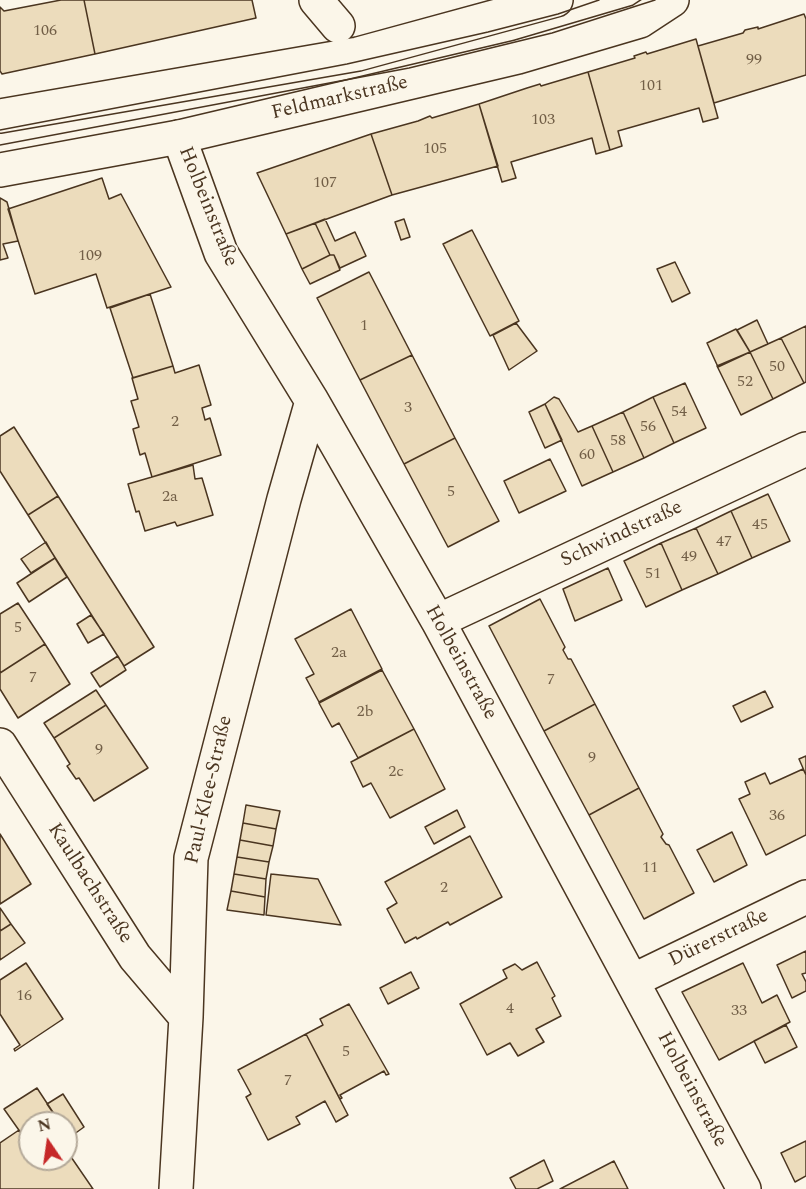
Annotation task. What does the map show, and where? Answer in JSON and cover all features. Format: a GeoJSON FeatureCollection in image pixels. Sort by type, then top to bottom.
{"type":"FeatureCollection","features":[{"type":"Feature","properties":{"kind":"street"},"geometry":{"type":"LineString","coordinates":[[316,0],[338,26]]}},
{"type":"Feature","properties":{"kind":"street","name":"Feldmarkstraße"},"geometry":{"type":"LineString","coordinates":[[0,116],[358,54],[556,0]]}},
{"type":"Feature","properties":{"kind":"street","name":"Feldmarkstraße"},"geometry":{"type":"LineString","coordinates":[[0,170],[178,137],[568,44],[640,21],[672,0]]}},
{"type":"Feature","properties":{"kind":"street","name":"Holbeinstraße"},"geometry":{"type":"LineString","coordinates":[[178,137],[221,253],[312,401],[438,621],[744,1189]]}},
{"type":"Feature","properties":{"kind":"street","name":"Paul-Klee-Straße"},"geometry":{"type":"LineString","coordinates":[[176,1189],[186,1017],[191,858],[284,499],[312,401]]}},
{"type":"Feature","properties":{"kind":"street","name":"Schwindstraße"},"geometry":{"type":"LineString","coordinates":[[438,621],[806,449]]}},
{"type":"Feature","properties":{"kind":"street","name":"Kaulbachstraße"},"geometry":{"type":"LineString","coordinates":[[0,745],[135,957],[186,1017]]}},
{"type":"Feature","properties":{"kind":"street","name":"Dürerstraße"},"geometry":{"type":"LineString","coordinates":[[632,981],[806,897]]}},
{"type":"Feature","properties":{"kind":"building"},"geometry":{"type":"Polygon","coordinates":[[[61,0],[84,0],[95,54],[2,74],[0,71],[0,7],[4,11],[61,0]]]}},
{"type":"Feature","properties":{"kind":"building"},"geometry":{"type":"Polygon","coordinates":[[[84,0],[252,0],[256,18],[95,54],[84,0]]]}},
{"type":"Feature","properties":{"kind":"building"},"geometry":{"type":"Polygon","coordinates":[[[804,14],[806,19],[806,75],[714,103],[698,46],[804,14]]]}},
{"type":"Feature","properties":{"kind":"building"},"geometry":{"type":"Polygon","coordinates":[[[696,39],[718,118],[703,122],[699,108],[618,131],[622,146],[610,150],[588,72],[635,58],[634,56],[646,52],[647,54],[696,39]]]}},
{"type":"Feature","properties":{"kind":"building"},"geometry":{"type":"Polygon","coordinates":[[[588,72],[610,150],[596,154],[592,138],[511,162],[516,178],[502,182],[479,104],[540,84],[541,86],[588,72]]]}},
{"type":"Feature","properties":{"kind":"building"},"geometry":{"type":"Polygon","coordinates":[[[479,104],[498,166],[392,195],[371,134],[479,104]]]}},
{"type":"Feature","properties":{"kind":"building"},"geometry":{"type":"Polygon","coordinates":[[[371,134],[392,195],[286,234],[257,173],[371,134]]]}},
{"type":"Feature","properties":{"kind":"building"},"geometry":{"type":"Polygon","coordinates":[[[102,178],[109,199],[121,194],[171,287],[107,308],[96,274],[35,294],[8,209],[102,178]]]}},
{"type":"Feature","properties":{"kind":"building"},"geometry":{"type":"Polygon","coordinates":[[[0,198],[7,202],[18,241],[3,244],[8,258],[0,260],[0,198]]]}},
{"type":"Feature","properties":{"kind":"building"},"geometry":{"type":"Polygon","coordinates":[[[325,219],[335,241],[355,232],[366,256],[340,268],[334,255],[330,255],[315,223],[325,219]]]}},
{"type":"Feature","properties":{"kind":"building"},"geometry":{"type":"Polygon","coordinates":[[[404,219],[410,237],[401,240],[395,222],[404,219]]]}},
{"type":"Feature","properties":{"kind":"building"},"geometry":{"type":"Polygon","coordinates":[[[315,223],[330,255],[302,269],[286,234],[315,223]]]}},
{"type":"Feature","properties":{"kind":"building"},"geometry":{"type":"Polygon","coordinates":[[[472,230],[519,321],[490,336],[443,244],[472,230]]]}},
{"type":"Feature","properties":{"kind":"building"},"geometry":{"type":"Polygon","coordinates":[[[334,255],[340,270],[310,284],[302,269],[334,255]]]}},
{"type":"Feature","properties":{"kind":"building"},"geometry":{"type":"Polygon","coordinates":[[[675,262],[690,293],[672,302],[657,269],[675,262]]]}},
{"type":"Feature","properties":{"kind":"building"},"geometry":{"type":"Polygon","coordinates":[[[369,272],[412,355],[360,380],[317,298],[369,272]]]}},
{"type":"Feature","properties":{"kind":"building"},"geometry":{"type":"Polygon","coordinates":[[[150,294],[173,366],[133,378],[110,308],[150,294]]]}},
{"type":"Feature","properties":{"kind":"building"},"geometry":{"type":"Polygon","coordinates":[[[757,320],[768,344],[750,352],[737,330],[757,320]]]}},
{"type":"Feature","properties":{"kind":"building"},"geometry":{"type":"Polygon","coordinates":[[[516,323],[537,351],[509,370],[493,335],[516,323]]]}},
{"type":"Feature","properties":{"kind":"building"},"geometry":{"type":"Polygon","coordinates":[[[806,326],[806,382],[804,383],[781,338],[806,326]]]}},
{"type":"Feature","properties":{"kind":"building"},"geometry":{"type":"Polygon","coordinates":[[[736,329],[750,352],[718,367],[707,343],[736,329]]]}},
{"type":"Feature","properties":{"kind":"building"},"geometry":{"type":"Polygon","coordinates":[[[781,338],[804,383],[773,399],[750,352],[781,338]]]}},
{"type":"Feature","properties":{"kind":"building"},"geometry":{"type":"Polygon","coordinates":[[[750,352],[773,399],[741,415],[717,366],[750,352]]]}},
{"type":"Feature","properties":{"kind":"building"},"geometry":{"type":"Polygon","coordinates":[[[412,355],[455,438],[404,464],[360,380],[412,355]]]}},
{"type":"Feature","properties":{"kind":"building"},"geometry":{"type":"Polygon","coordinates":[[[199,365],[211,405],[202,408],[205,420],[210,418],[221,455],[152,477],[145,453],[140,455],[133,429],[139,427],[131,401],[138,399],[132,378],[173,366],[175,373],[199,365]]]}},
{"type":"Feature","properties":{"kind":"building"},"geometry":{"type":"Polygon","coordinates":[[[685,383],[706,428],[674,443],[653,397],[685,383]]]}},
{"type":"Feature","properties":{"kind":"building"},"geometry":{"type":"Polygon","coordinates":[[[554,397],[559,399],[578,432],[592,426],[613,472],[582,486],[545,404],[554,397]]]}},
{"type":"Feature","properties":{"kind":"building"},"geometry":{"type":"Polygon","coordinates":[[[653,397],[674,443],[644,458],[623,412],[653,397]]]}},
{"type":"Feature","properties":{"kind":"building"},"geometry":{"type":"Polygon","coordinates":[[[545,404],[562,440],[545,448],[529,412],[545,404]]]}},
{"type":"Feature","properties":{"kind":"building"},"geometry":{"type":"Polygon","coordinates":[[[623,412],[644,458],[613,472],[592,426],[623,412]]]}},
{"type":"Feature","properties":{"kind":"building"},"geometry":{"type":"Polygon","coordinates":[[[14,427],[58,496],[28,515],[0,471],[0,436],[14,427]]]}},
{"type":"Feature","properties":{"kind":"building"},"geometry":{"type":"Polygon","coordinates":[[[455,438],[499,521],[448,547],[404,464],[455,438]]]}},
{"type":"Feature","properties":{"kind":"building"},"geometry":{"type":"Polygon","coordinates":[[[550,459],[566,491],[519,513],[504,481],[550,459]]]}},
{"type":"Feature","properties":{"kind":"building"},"geometry":{"type":"Polygon","coordinates":[[[193,465],[195,479],[202,478],[213,515],[177,526],[175,522],[145,531],[139,511],[136,512],[128,484],[193,465]]]}},
{"type":"Feature","properties":{"kind":"building"},"geometry":{"type":"Polygon","coordinates":[[[768,494],[790,541],[752,558],[731,511],[768,494]]]}},
{"type":"Feature","properties":{"kind":"building"},"geometry":{"type":"Polygon","coordinates":[[[58,496],[154,647],[124,666],[28,515],[58,496]]]}},
{"type":"Feature","properties":{"kind":"building"},"geometry":{"type":"Polygon","coordinates":[[[731,511],[752,558],[718,574],[696,528],[731,511]]]}},
{"type":"Feature","properties":{"kind":"building"},"geometry":{"type":"Polygon","coordinates":[[[696,528],[718,574],[682,590],[661,543],[696,528]]]}},
{"type":"Feature","properties":{"kind":"building"},"geometry":{"type":"Polygon","coordinates":[[[46,542],[55,558],[31,573],[21,559],[46,542]]]}},
{"type":"Feature","properties":{"kind":"building"},"geometry":{"type":"Polygon","coordinates":[[[661,543],[682,590],[646,607],[624,561],[661,543]]]}},
{"type":"Feature","properties":{"kind":"building"},"geometry":{"type":"Polygon","coordinates":[[[55,558],[67,577],[29,602],[17,583],[55,558]]]}},
{"type":"Feature","properties":{"kind":"building"},"geometry":{"type":"Polygon","coordinates":[[[608,568],[622,600],[575,621],[563,589],[608,568]]]}},
{"type":"Feature","properties":{"kind":"building"},"geometry":{"type":"Polygon","coordinates":[[[540,599],[565,647],[563,650],[568,659],[571,659],[595,704],[544,731],[489,626],[540,599]]]}},
{"type":"Feature","properties":{"kind":"building"},"geometry":{"type":"Polygon","coordinates":[[[18,603],[45,644],[0,673],[0,614],[18,603]]]}},
{"type":"Feature","properties":{"kind":"building"},"geometry":{"type":"Polygon","coordinates":[[[351,609],[382,669],[319,702],[306,678],[314,674],[295,639],[351,609]]]}},
{"type":"Feature","properties":{"kind":"building"},"geometry":{"type":"Polygon","coordinates":[[[91,615],[104,634],[88,643],[77,624],[91,615]]]}},
{"type":"Feature","properties":{"kind":"building"},"geometry":{"type":"Polygon","coordinates":[[[45,644],[70,684],[18,718],[0,689],[0,673],[45,644]]]}},
{"type":"Feature","properties":{"kind":"building"},"geometry":{"type":"Polygon","coordinates":[[[118,656],[126,670],[100,687],[91,673],[118,656]]]}},
{"type":"Feature","properties":{"kind":"building"},"geometry":{"type":"Polygon","coordinates":[[[382,670],[414,729],[358,758],[339,723],[332,727],[319,703],[382,670]]]}},
{"type":"Feature","properties":{"kind":"building"},"geometry":{"type":"Polygon","coordinates":[[[96,690],[106,705],[54,738],[44,723],[96,690]]]}},
{"type":"Feature","properties":{"kind":"building"},"geometry":{"type":"Polygon","coordinates":[[[765,691],[773,707],[741,722],[733,706],[765,691]]]}},
{"type":"Feature","properties":{"kind":"building"},"geometry":{"type":"Polygon","coordinates":[[[595,704],[639,788],[589,815],[544,731],[595,704]]]}},
{"type":"Feature","properties":{"kind":"building"},"geometry":{"type":"Polygon","coordinates":[[[106,705],[148,768],[94,801],[79,778],[76,779],[67,766],[70,764],[54,738],[106,705]]]}},
{"type":"Feature","properties":{"kind":"building"},"geometry":{"type":"Polygon","coordinates":[[[414,729],[445,789],[390,818],[371,783],[363,787],[351,762],[414,729]]]}},
{"type":"Feature","properties":{"kind":"building"},"geometry":{"type":"Polygon","coordinates":[[[806,756],[806,775],[799,759],[806,756]]]}},
{"type":"Feature","properties":{"kind":"building"},"geometry":{"type":"Polygon","coordinates":[[[803,769],[806,775],[806,835],[766,855],[739,799],[750,794],[745,782],[765,773],[770,784],[803,769]]]}},
{"type":"Feature","properties":{"kind":"building"},"geometry":{"type":"Polygon","coordinates":[[[639,788],[663,834],[661,837],[669,845],[694,893],[644,919],[589,815],[639,788]]]}},
{"type":"Feature","properties":{"kind":"building"},"geometry":{"type":"Polygon","coordinates":[[[246,805],[280,811],[276,829],[243,823],[246,805]]]}},
{"type":"Feature","properties":{"kind":"building"},"geometry":{"type":"Polygon","coordinates":[[[457,810],[465,827],[434,844],[425,827],[457,810]]]}},
{"type":"Feature","properties":{"kind":"building"},"geometry":{"type":"Polygon","coordinates":[[[243,823],[276,829],[273,846],[240,840],[243,823]]]}},
{"type":"Feature","properties":{"kind":"building"},"geometry":{"type":"Polygon","coordinates":[[[732,832],[747,865],[714,882],[697,850],[732,832]]]}},
{"type":"Feature","properties":{"kind":"building"},"geometry":{"type":"Polygon","coordinates":[[[0,834],[31,884],[0,904],[0,834]]]}},
{"type":"Feature","properties":{"kind":"building"},"geometry":{"type":"Polygon","coordinates":[[[470,836],[502,897],[450,925],[448,922],[405,943],[387,909],[397,903],[385,882],[470,836]]]}},
{"type":"Feature","properties":{"kind":"building"},"geometry":{"type":"Polygon","coordinates":[[[240,840],[273,846],[269,862],[237,857],[240,840]]]}},
{"type":"Feature","properties":{"kind":"building"},"geometry":{"type":"Polygon","coordinates":[[[237,857],[269,862],[266,879],[234,874],[237,857]]]}},
{"type":"Feature","properties":{"kind":"building"},"geometry":{"type":"Polygon","coordinates":[[[234,874],[266,879],[265,897],[231,891],[234,874]]]}},
{"type":"Feature","properties":{"kind":"building"},"geometry":{"type":"Polygon","coordinates":[[[271,874],[318,879],[341,925],[266,915],[271,874]]]}},
{"type":"Feature","properties":{"kind":"building"},"geometry":{"type":"Polygon","coordinates":[[[231,891],[265,897],[264,915],[227,910],[231,891]]]}},
{"type":"Feature","properties":{"kind":"building"},"geometry":{"type":"Polygon","coordinates":[[[0,908],[11,924],[0,931],[0,908]]]}},
{"type":"Feature","properties":{"kind":"building"},"geometry":{"type":"Polygon","coordinates":[[[11,924],[25,943],[0,960],[0,931],[11,924]]]}},
{"type":"Feature","properties":{"kind":"building"},"geometry":{"type":"Polygon","coordinates":[[[806,951],[806,973],[802,974],[806,982],[806,991],[792,998],[777,965],[806,951]]]}},
{"type":"Feature","properties":{"kind":"building"},"geometry":{"type":"Polygon","coordinates":[[[537,962],[555,996],[552,998],[561,1016],[536,1029],[544,1042],[518,1056],[510,1043],[487,1055],[460,1004],[507,978],[503,970],[515,964],[522,970],[537,962]]]}},
{"type":"Feature","properties":{"kind":"building"},"geometry":{"type":"Polygon","coordinates":[[[26,963],[63,1019],[15,1051],[14,1049],[20,1045],[0,1014],[0,980],[26,963]]]}},
{"type":"Feature","properties":{"kind":"building"},"geometry":{"type":"Polygon","coordinates":[[[743,963],[762,1003],[777,995],[790,1022],[719,1060],[682,992],[743,963]]]}},
{"type":"Feature","properties":{"kind":"building"},"geometry":{"type":"Polygon","coordinates":[[[411,972],[419,988],[388,1004],[380,988],[411,972]]]}},
{"type":"Feature","properties":{"kind":"building"},"geometry":{"type":"Polygon","coordinates":[[[349,1004],[389,1074],[386,1075],[384,1071],[340,1095],[342,1098],[340,1099],[306,1034],[323,1025],[320,1019],[349,1004]]]}},
{"type":"Feature","properties":{"kind":"building"},"geometry":{"type":"Polygon","coordinates":[[[786,1025],[797,1047],[765,1063],[754,1041],[786,1025]]]}},
{"type":"Feature","properties":{"kind":"building"},"geometry":{"type":"Polygon","coordinates":[[[306,1034],[348,1115],[336,1122],[325,1101],[296,1117],[300,1124],[268,1140],[246,1097],[251,1094],[238,1070],[306,1034]]]}},
{"type":"Feature","properties":{"kind":"building"},"geometry":{"type":"Polygon","coordinates":[[[37,1088],[52,1111],[18,1111],[18,1129],[4,1109],[37,1088]]]}},
{"type":"Feature","properties":{"kind":"building"},"geometry":{"type":"Polygon","coordinates":[[[63,1094],[74,1111],[52,1111],[47,1104],[63,1094]]]}},
{"type":"Feature","properties":{"kind":"building"},"geometry":{"type":"Polygon","coordinates":[[[78,1118],[84,1127],[78,1131],[78,1118]]]}},
{"type":"Feature","properties":{"kind":"building"},"geometry":{"type":"Polygon","coordinates":[[[18,1131],[18,1171],[78,1171],[78,1167],[93,1189],[0,1189],[0,1143],[18,1131]]]}},
{"type":"Feature","properties":{"kind":"building"},"geometry":{"type":"Polygon","coordinates":[[[806,1141],[806,1176],[795,1182],[781,1153],[806,1141]]]}},
{"type":"Feature","properties":{"kind":"building"},"geometry":{"type":"Polygon","coordinates":[[[544,1160],[553,1181],[537,1189],[516,1189],[510,1178],[544,1160]]]}},
{"type":"Feature","properties":{"kind":"building"},"geometry":{"type":"Polygon","coordinates":[[[614,1161],[628,1189],[560,1189],[614,1161]]]}},
{"type":"Feature","properties":{"kind":"tram line"},"geometry":{"type":"LineString","coordinates":[[0,130],[347,64],[488,32],[558,14],[599,0]]}},
{"type":"Feature","properties":{"kind":"tram line"},"geometry":{"type":"LineString","coordinates":[[0,145],[409,68],[552,33],[655,0]]}}]}
